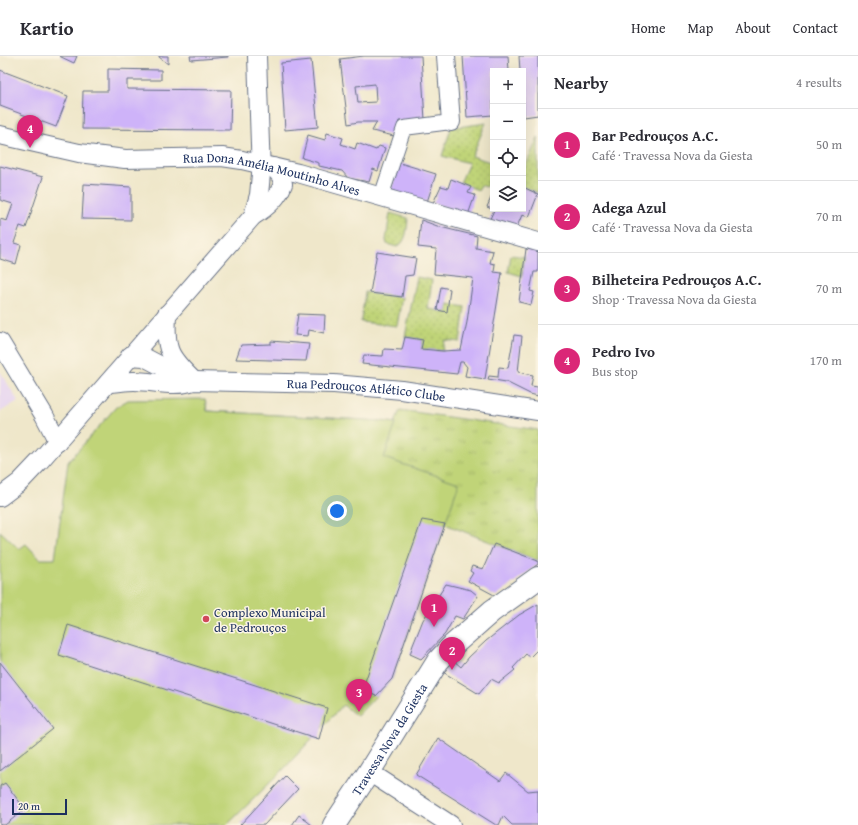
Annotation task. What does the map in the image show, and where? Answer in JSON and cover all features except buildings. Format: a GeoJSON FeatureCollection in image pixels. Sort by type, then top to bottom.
{"type":"FeatureCollection","features":[{"type":"Feature","properties":{"kind":"street"},"geometry":{"type":"LineString","coordinates":[[0,497],[20,482],[58,442],[130,356],[253,216],[266,207],[281,188],[282,180],[267,165],[257,56]]}},
{"type":"Feature","properties":{"kind":"street"},"geometry":{"type":"LineString","coordinates":[[381,197],[404,128],[452,122],[446,56]]}},
{"type":"Feature","properties":{"kind":"street","name":"Rua Dona Amélia Moutinho Alves"},"geometry":{"type":"LineString","coordinates":[[0,135],[74,152],[118,158],[153,159],[222,157],[267,165],[538,242]]}},
{"type":"Feature","properties":{"kind":"street"},"geometry":{"type":"LineString","coordinates":[[167,314],[167,344],[171,355],[178,365],[194,381]]}},
{"type":"Feature","properties":{"kind":"street"},"geometry":{"type":"LineString","coordinates":[[0,342],[44,415],[58,442]]}},
{"type":"Feature","properties":{"kind":"street","name":"Rua Pedrouços Atlético Clube"},"geometry":{"type":"LineString","coordinates":[[130,356],[144,357],[194,381]]}},
{"type":"Feature","properties":{"kind":"street","name":"Rua Pedrouços Atlético Clube"},"geometry":{"type":"LineString","coordinates":[[108,383],[133,381],[173,385],[194,381],[334,384],[402,390],[538,411]]}},
{"type":"Feature","properties":{"kind":"street","name":"Travessa Nova da Giesta"},"geometry":{"type":"LineString","coordinates":[[334,825],[369,772],[430,672],[444,654],[492,611],[538,578]]}},
{"type":"Feature","properties":{"kind":"street"},"geometry":{"type":"LineString","coordinates":[[369,772],[451,825]]}},
{"type":"Feature","properties":{"kind":"shaded area"},"geometry":{"type":"Polygon","coordinates":[[[0,371],[18,401],[0,412],[0,371]]]}},
{"type":"Feature","properties":{"kind":"green space"},"geometry":{"type":"Polygon","coordinates":[[[486,123],[472,156],[490,162],[490,177],[486,187],[481,185],[478,190],[460,183],[469,163],[442,156],[451,128],[486,123]]]}},
{"type":"Feature","properties":{"kind":"green space"},"geometry":{"type":"Polygon","coordinates":[[[538,137],[538,194],[526,188],[526,165],[538,137]]]}},
{"type":"Feature","properties":{"kind":"green space"},"geometry":{"type":"Polygon","coordinates":[[[390,213],[408,218],[405,238],[397,247],[387,244],[386,240],[390,213]]]}},
{"type":"Feature","properties":{"kind":"green space"},"geometry":{"type":"Polygon","coordinates":[[[511,255],[525,257],[522,276],[508,272],[511,255]]]}},
{"type":"Feature","properties":{"kind":"green space"},"geometry":{"type":"Polygon","coordinates":[[[417,277],[432,280],[428,309],[447,312],[448,304],[465,307],[460,342],[445,340],[443,351],[421,349],[423,340],[405,337],[417,277]]]}},
{"type":"Feature","properties":{"kind":"green space"},"geometry":{"type":"Polygon","coordinates":[[[365,292],[402,297],[397,326],[361,322],[365,292]]]}},
{"type":"Feature","properties":{"kind":"green space"},"geometry":{"type":"Polygon","coordinates":[[[205,399],[207,411],[395,423],[400,410],[538,430],[538,561],[445,524],[422,520],[145,436],[205,399]]]}},
{"type":"Feature","properties":{"kind":"green space","name":"Complexo Municipal de Pedrouços"},"geometry":{"type":"Polygon","coordinates":[[[205,399],[207,411],[396,423],[384,458],[459,483],[392,679],[357,716],[343,705],[281,772],[227,825],[0,825],[0,531],[19,549],[26,544],[40,559],[55,559],[68,462],[116,407],[128,400],[205,399]]]}},
{"type":"Feature","properties":{"kind":"place","name":"Pedro Ivo"},"geometry":{"type":"Point","coordinates":[30,148]}},
{"type":"Feature","properties":{"kind":"place","name":"Complexo Municipal de Pedrouços"},"geometry":{"type":"Point","coordinates":[206,619]}},
{"type":"Feature","properties":{"kind":"place","name":"Bar Pedrouços A.C."},"geometry":{"type":"Point","coordinates":[434,627]}},
{"type":"Feature","properties":{"kind":"place","name":"Adega Azul"},"geometry":{"type":"Point","coordinates":[452,670]}},
{"type":"Feature","properties":{"kind":"place","name":"Bilheteira Pedrouços A.C."},"geometry":{"type":"Point","coordinates":[359,712]}}]}
